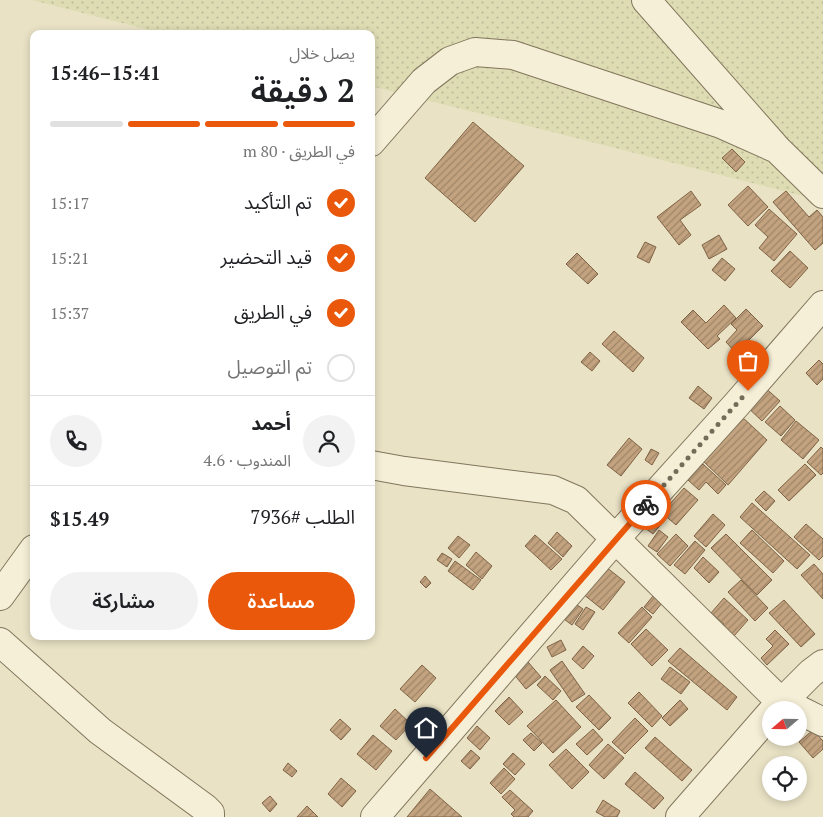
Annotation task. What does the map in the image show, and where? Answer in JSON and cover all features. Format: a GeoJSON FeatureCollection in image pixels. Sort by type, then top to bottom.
{"type":"FeatureCollection","features":[{"type":"Feature","properties":{"kind":"street"},"geometry":{"type":"LineString","coordinates":[[646,0],[777,149],[823,194]]}},
{"type":"Feature","properties":{"kind":"street"},"geometry":{"type":"LineString","coordinates":[[375,137],[424,81],[450,61],[475,52],[513,55],[721,124],[777,149]]}},
{"type":"Feature","properties":{"kind":"street"},"geometry":{"type":"LineString","coordinates":[[375,817],[616,538],[823,305]]}},
{"type":"Feature","properties":{"kind":"street"},"geometry":{"type":"LineString","coordinates":[[375,466],[553,490],[576,500],[777,701]]}},
{"type":"Feature","properties":{"kind":"street"},"geometry":{"type":"LineString","coordinates":[[0,596],[30,555]]}},
{"type":"Feature","properties":{"kind":"street"},"geometry":{"type":"LineString","coordinates":[[0,642],[100,731],[206,808],[210,813],[210,817]]}},
{"type":"Feature","properties":{"kind":"street"},"geometry":{"type":"LineString","coordinates":[[791,701],[811,673],[823,664]]}},
{"type":"Feature","properties":{"kind":"street"},"geometry":{"type":"LineString","coordinates":[[808,717],[823,722]]}},
{"type":"Feature","properties":{"kind":"street"},"geometry":{"type":"LineString","coordinates":[[687,815],[762,734]]}},
{"type":"Feature","properties":{"kind":"shaded area"},"geometry":{"type":"Polygon","coordinates":[[[32,0],[823,0],[823,201],[375,87],[375,30],[149,30],[32,0]]]}},
{"type":"Feature","properties":{"kind":"building"},"geometry":{"type":"Polygon","coordinates":[[[473,122],[524,166],[475,222],[425,178],[473,122]]]}},
{"type":"Feature","properties":{"kind":"building"},"geometry":{"type":"Polygon","coordinates":[[[732,149],[745,162],[736,172],[722,158],[732,149]]]}},
{"type":"Feature","properties":{"kind":"building"},"geometry":{"type":"Polygon","coordinates":[[[748,186],[768,207],[748,226],[728,205],[748,186]]]}},
{"type":"Feature","properties":{"kind":"building"},"geometry":{"type":"Polygon","coordinates":[[[691,191],[701,205],[680,220],[691,235],[679,245],[657,217],[691,191]]]}},
{"type":"Feature","properties":{"kind":"building"},"geometry":{"type":"Polygon","coordinates":[[[786,191],[809,217],[817,210],[823,217],[823,243],[815,250],[773,202],[786,191]]]}},
{"type":"Feature","properties":{"kind":"building"},"geometry":{"type":"Polygon","coordinates":[[[769,209],[797,234],[774,261],[759,248],[768,237],[755,225],[769,209]]]}},
{"type":"Feature","properties":{"kind":"building"},"geometry":{"type":"Polygon","coordinates":[[[719,235],[727,249],[709,259],[702,245],[719,235]]]}},
{"type":"Feature","properties":{"kind":"building"},"geometry":{"type":"Polygon","coordinates":[[[645,242],[656,247],[649,263],[637,257],[645,242]]]}},
{"type":"Feature","properties":{"kind":"building"},"geometry":{"type":"Polygon","coordinates":[[[790,251],[808,268],[790,288],[771,271],[790,251]]]}},
{"type":"Feature","properties":{"kind":"building"},"geometry":{"type":"Polygon","coordinates":[[[577,253],[598,274],[588,284],[566,264],[577,253]]]}},
{"type":"Feature","properties":{"kind":"building"},"geometry":{"type":"Polygon","coordinates":[[[722,258],[735,269],[725,281],[712,270],[722,258]]]}},
{"type":"Feature","properties":{"kind":"building"},"geometry":{"type":"Polygon","coordinates":[[[724,305],[736,318],[717,336],[720,339],[708,349],[681,322],[693,310],[706,323],[724,305]]]}},
{"type":"Feature","properties":{"kind":"building"},"geometry":{"type":"Polygon","coordinates":[[[746,309],[763,326],[736,353],[726,342],[737,330],[731,324],[746,309]]]}},
{"type":"Feature","properties":{"kind":"building"},"geometry":{"type":"Polygon","coordinates":[[[614,331],[644,358],[633,372],[602,344],[614,331]]]}},
{"type":"Feature","properties":{"kind":"building"},"geometry":{"type":"Polygon","coordinates":[[[590,352],[600,361],[592,371],[581,362],[590,352]]]}},
{"type":"Feature","properties":{"kind":"building"},"geometry":{"type":"Polygon","coordinates":[[[819,360],[823,364],[823,379],[817,385],[806,373],[819,360]]]}},
{"type":"Feature","properties":{"kind":"building"},"geometry":{"type":"Polygon","coordinates":[[[762,385],[780,401],[762,421],[744,404],[762,385]]]}},
{"type":"Feature","properties":{"kind":"building"},"geometry":{"type":"Polygon","coordinates":[[[698,386],[712,398],[704,409],[689,398],[698,386]]]}},
{"type":"Feature","properties":{"kind":"building"},"geometry":{"type":"Polygon","coordinates":[[[780,406],[795,420],[781,436],[765,422],[780,406]]]}},
{"type":"Feature","properties":{"kind":"building"},"geometry":{"type":"Polygon","coordinates":[[[741,416],[767,440],[728,485],[702,460],[741,416]]]}},
{"type":"Feature","properties":{"kind":"building"},"geometry":{"type":"Polygon","coordinates":[[[796,421],[819,440],[803,459],[781,440],[796,421]]]}},
{"type":"Feature","properties":{"kind":"building"},"geometry":{"type":"Polygon","coordinates":[[[629,438],[642,449],[621,476],[607,465],[629,438]]]}},
{"type":"Feature","properties":{"kind":"building"},"geometry":{"type":"Polygon","coordinates":[[[821,447],[823,449],[823,473],[821,475],[807,462],[821,447]]]}},
{"type":"Feature","properties":{"kind":"building"},"geometry":{"type":"Polygon","coordinates":[[[651,449],[659,453],[652,465],[645,460],[651,449]]]}},
{"type":"Feature","properties":{"kind":"building"},"geometry":{"type":"Polygon","coordinates":[[[703,464],[726,485],[718,494],[706,482],[699,490],[688,480],[703,464]]]}},
{"type":"Feature","properties":{"kind":"building"},"geometry":{"type":"Polygon","coordinates":[[[805,464],[816,475],[789,501],[778,490],[805,464]]]}},
{"type":"Feature","properties":{"kind":"building"},"geometry":{"type":"Polygon","coordinates":[[[684,488],[698,500],[676,525],[662,513],[684,488]]]}},
{"type":"Feature","properties":{"kind":"building"},"geometry":{"type":"Polygon","coordinates":[[[764,491],[775,501],[766,511],[755,500],[764,491]]]}},
{"type":"Feature","properties":{"kind":"building"},"geometry":{"type":"Polygon","coordinates":[[[752,503],[810,555],[797,569],[740,517],[752,503]]]}},
{"type":"Feature","properties":{"kind":"building"},"geometry":{"type":"Polygon","coordinates":[[[650,512],[663,522],[653,534],[641,525],[650,512]]]}},
{"type":"Feature","properties":{"kind":"building"},"geometry":{"type":"Polygon","coordinates":[[[713,514],[725,525],[706,547],[694,536],[713,514]]]}},
{"type":"Feature","properties":{"kind":"building"},"geometry":{"type":"Polygon","coordinates":[[[806,524],[823,539],[823,556],[819,560],[794,537],[806,524]]]}},
{"type":"Feature","properties":{"kind":"building"},"geometry":{"type":"Polygon","coordinates":[[[659,530],[668,537],[657,552],[648,546],[659,530]]]}},
{"type":"Feature","properties":{"kind":"building"},"geometry":{"type":"Polygon","coordinates":[[[752,530],[784,561],[773,573],[740,543],[752,530]]]}},
{"type":"Feature","properties":{"kind":"building"},"geometry":{"type":"Polygon","coordinates":[[[557,532],[572,546],[563,557],[548,543],[557,532]]]}},
{"type":"Feature","properties":{"kind":"building"},"geometry":{"type":"Polygon","coordinates":[[[676,534],[688,546],[670,566],[657,554],[676,534]]]}},
{"type":"Feature","properties":{"kind":"building"},"geometry":{"type":"Polygon","coordinates":[[[726,534],[772,580],[757,595],[711,548],[726,534]]]}},
{"type":"Feature","properties":{"kind":"building"},"geometry":{"type":"Polygon","coordinates":[[[535,535],[562,559],[551,570],[525,546],[535,535]]]}},
{"type":"Feature","properties":{"kind":"building"},"geometry":{"type":"Polygon","coordinates":[[[458,536],[470,545],[459,558],[448,548],[458,536]]]}},
{"type":"Feature","properties":{"kind":"building"},"geometry":{"type":"Polygon","coordinates":[[[695,541],[705,550],[685,574],[674,565],[695,541]]]}},
{"type":"Feature","properties":{"kind":"building"},"geometry":{"type":"Polygon","coordinates":[[[476,552],[492,566],[482,579],[466,565],[476,552]]]}},
{"type":"Feature","properties":{"kind":"building"},"geometry":{"type":"Polygon","coordinates":[[[442,553],[452,559],[447,567],[437,560],[442,553]]]}},
{"type":"Feature","properties":{"kind":"building"},"geometry":{"type":"Polygon","coordinates":[[[703,557],[719,572],[709,583],[694,568],[703,557]]]}},
{"type":"Feature","properties":{"kind":"building"},"geometry":{"type":"Polygon","coordinates":[[[455,561],[481,580],[473,590],[448,571],[455,561]]]}},
{"type":"Feature","properties":{"kind":"building"},"geometry":{"type":"Polygon","coordinates":[[[601,563],[625,582],[603,610],[578,590],[601,563]]]}},
{"type":"Feature","properties":{"kind":"building"},"geometry":{"type":"Polygon","coordinates":[[[814,564],[823,574],[823,599],[801,575],[814,564]]]}},
{"type":"Feature","properties":{"kind":"building"},"geometry":{"type":"Polygon","coordinates":[[[425,576],[431,583],[426,588],[420,582],[425,576]]]}},
{"type":"Feature","properties":{"kind":"building"},"geometry":{"type":"Polygon","coordinates":[[[741,580],[768,608],[755,621],[728,592],[741,580]]]}},
{"type":"Feature","properties":{"kind":"building"},"geometry":{"type":"Polygon","coordinates":[[[653,596],[662,603],[653,614],[644,607],[653,596]]]}},
{"type":"Feature","properties":{"kind":"building"},"geometry":{"type":"Polygon","coordinates":[[[567,598],[583,609],[572,625],[557,614],[567,598]]]}},
{"type":"Feature","properties":{"kind":"building"},"geometry":{"type":"Polygon","coordinates":[[[724,598],[748,620],[734,636],[711,613],[724,598]]]}},
{"type":"Feature","properties":{"kind":"building"},"geometry":{"type":"Polygon","coordinates":[[[784,600],[815,634],[801,647],[769,613],[784,600]]]}},
{"type":"Feature","properties":{"kind":"building"},"geometry":{"type":"Polygon","coordinates":[[[586,607],[595,612],[583,630],[575,624],[586,607]]]}},
{"type":"Feature","properties":{"kind":"building"},"geometry":{"type":"Polygon","coordinates":[[[642,607],[652,617],[629,643],[618,633],[642,607]]]}},
{"type":"Feature","properties":{"kind":"building"},"geometry":{"type":"Polygon","coordinates":[[[646,629],[668,650],[652,666],[631,644],[646,629]]]}},
{"type":"Feature","properties":{"kind":"building"},"geometry":{"type":"Polygon","coordinates":[[[775,630],[789,644],[767,665],[761,658],[773,646],[766,639],[775,630]]]}},
{"type":"Feature","properties":{"kind":"building"},"geometry":{"type":"Polygon","coordinates":[[[561,640],[566,650],[552,657],[547,647],[561,640]]]}},
{"type":"Feature","properties":{"kind":"building"},"geometry":{"type":"Polygon","coordinates":[[[583,646],[594,656],[583,669],[572,659],[583,646]]]}},
{"type":"Feature","properties":{"kind":"building"},"geometry":{"type":"Polygon","coordinates":[[[680,648],[737,697],[727,710],[668,661],[680,648]]]}},
{"type":"Feature","properties":{"kind":"building"},"geometry":{"type":"Polygon","coordinates":[[[522,655],[541,677],[526,689],[508,667],[522,655]]]}},
{"type":"Feature","properties":{"kind":"building"},"geometry":{"type":"Polygon","coordinates":[[[562,661],[585,694],[572,702],[550,670],[562,661]]]}},
{"type":"Feature","properties":{"kind":"building"},"geometry":{"type":"Polygon","coordinates":[[[422,665],[436,678],[415,702],[400,689],[422,665]]]}},
{"type":"Feature","properties":{"kind":"building"},"geometry":{"type":"Polygon","coordinates":[[[670,667],[690,682],[681,694],[661,679],[670,667]]]}},
{"type":"Feature","properties":{"kind":"building"},"geometry":{"type":"Polygon","coordinates":[[[545,676],[561,691],[553,700],[537,685],[545,676]]]}},
{"type":"Feature","properties":{"kind":"building"},"geometry":{"type":"Polygon","coordinates":[[[639,692],[662,716],[652,727],[628,703],[639,692]]]}},
{"type":"Feature","properties":{"kind":"building"},"geometry":{"type":"Polygon","coordinates":[[[589,695],[611,718],[599,730],[576,707],[589,695]]]}},
{"type":"Feature","properties":{"kind":"building"},"geometry":{"type":"Polygon","coordinates":[[[509,697],[523,712],[509,725],[495,711],[509,697]]]}},
{"type":"Feature","properties":{"kind":"building"},"geometry":{"type":"Polygon","coordinates":[[[556,700],[581,727],[553,753],[527,726],[556,700]]]}},
{"type":"Feature","properties":{"kind":"building"},"geometry":{"type":"Polygon","coordinates":[[[680,700],[688,709],[670,726],[662,718],[680,700]]]}},
{"type":"Feature","properties":{"kind":"building"},"geometry":{"type":"Polygon","coordinates":[[[395,709],[411,724],[396,740],[380,726],[395,709]]]}},
{"type":"Feature","properties":{"kind":"building"},"geometry":{"type":"Polygon","coordinates":[[[635,718],[648,731],[625,754],[612,742],[635,718]]]}},
{"type":"Feature","properties":{"kind":"building"},"geometry":{"type":"Polygon","coordinates":[[[340,719],[351,729],[341,740],[330,730],[340,719]]]}},
{"type":"Feature","properties":{"kind":"building"},"geometry":{"type":"Polygon","coordinates":[[[477,726],[490,738],[480,750],[467,738],[477,726]]]}},
{"type":"Feature","properties":{"kind":"building"},"geometry":{"type":"Polygon","coordinates":[[[593,729],[603,740],[587,755],[576,744],[593,729]]]}},
{"type":"Feature","properties":{"kind":"building"},"geometry":{"type":"Polygon","coordinates":[[[813,730],[823,741],[823,749],[813,758],[802,746],[808,746],[808,734],[813,730]]]}},
{"type":"Feature","properties":{"kind":"building"},"geometry":{"type":"Polygon","coordinates":[[[531,733],[542,743],[534,751],[523,740],[531,733]]]}},
{"type":"Feature","properties":{"kind":"building"},"geometry":{"type":"Polygon","coordinates":[[[373,735],[392,751],[376,770],[357,754],[373,735]]]}},
{"type":"Feature","properties":{"kind":"building"},"geometry":{"type":"Polygon","coordinates":[[[655,737],[692,770],[682,781],[645,748],[655,737]]]}},
{"type":"Feature","properties":{"kind":"building"},"geometry":{"type":"Polygon","coordinates":[[[608,744],[624,758],[604,779],[589,765],[608,744]]]}},
{"type":"Feature","properties":{"kind":"building"},"geometry":{"type":"Polygon","coordinates":[[[566,749],[589,772],[572,789],[549,765],[566,749]]]}},
{"type":"Feature","properties":{"kind":"building"},"geometry":{"type":"Polygon","coordinates":[[[471,750],[480,758],[470,769],[461,761],[471,750]]]}},
{"type":"Feature","properties":{"kind":"building"},"geometry":{"type":"Polygon","coordinates":[[[513,753],[525,764],[515,775],[503,764],[513,753]]]}},
{"type":"Feature","properties":{"kind":"building"},"geometry":{"type":"Polygon","coordinates":[[[288,763],[297,771],[292,777],[283,770],[288,763]]]}},
{"type":"Feature","properties":{"kind":"building"},"geometry":{"type":"Polygon","coordinates":[[[504,768],[515,779],[501,794],[490,783],[504,768]]]}},
{"type":"Feature","properties":{"kind":"building"},"geometry":{"type":"Polygon","coordinates":[[[635,772],[664,798],[654,809],[625,784],[635,772]]]}},
{"type":"Feature","properties":{"kind":"building"},"geometry":{"type":"Polygon","coordinates":[[[341,778],[356,791],[342,807],[328,794],[341,778]]]}},
{"type":"Feature","properties":{"kind":"building"},"geometry":{"type":"Polygon","coordinates":[[[430,789],[462,817],[407,817],[430,789]]]}},
{"type":"Feature","properties":{"kind":"building"},"geometry":{"type":"Polygon","coordinates":[[[510,790],[533,811],[528,817],[514,817],[511,814],[515,810],[502,797],[510,790]]]}},
{"type":"Feature","properties":{"kind":"building"},"geometry":{"type":"Polygon","coordinates":[[[270,796],[277,804],[270,812],[262,803],[270,796]]]}},
{"type":"Feature","properties":{"kind":"building"},"geometry":{"type":"Polygon","coordinates":[[[603,800],[620,811],[617,817],[605,817],[596,812],[603,800]]]}},
{"type":"Feature","properties":{"kind":"building"},"geometry":{"type":"Polygon","coordinates":[[[307,806],[318,817],[297,817],[307,806]]]}},
{"type":"Feature","properties":{"kind":"way so far"},"geometry":{"type":"LineString","coordinates":[[646,505],[748,391]]}},
{"type":"Feature","properties":{"kind":"route"},"geometry":{"type":"LineString","coordinates":[[426,758],[646,505]]}}]}
